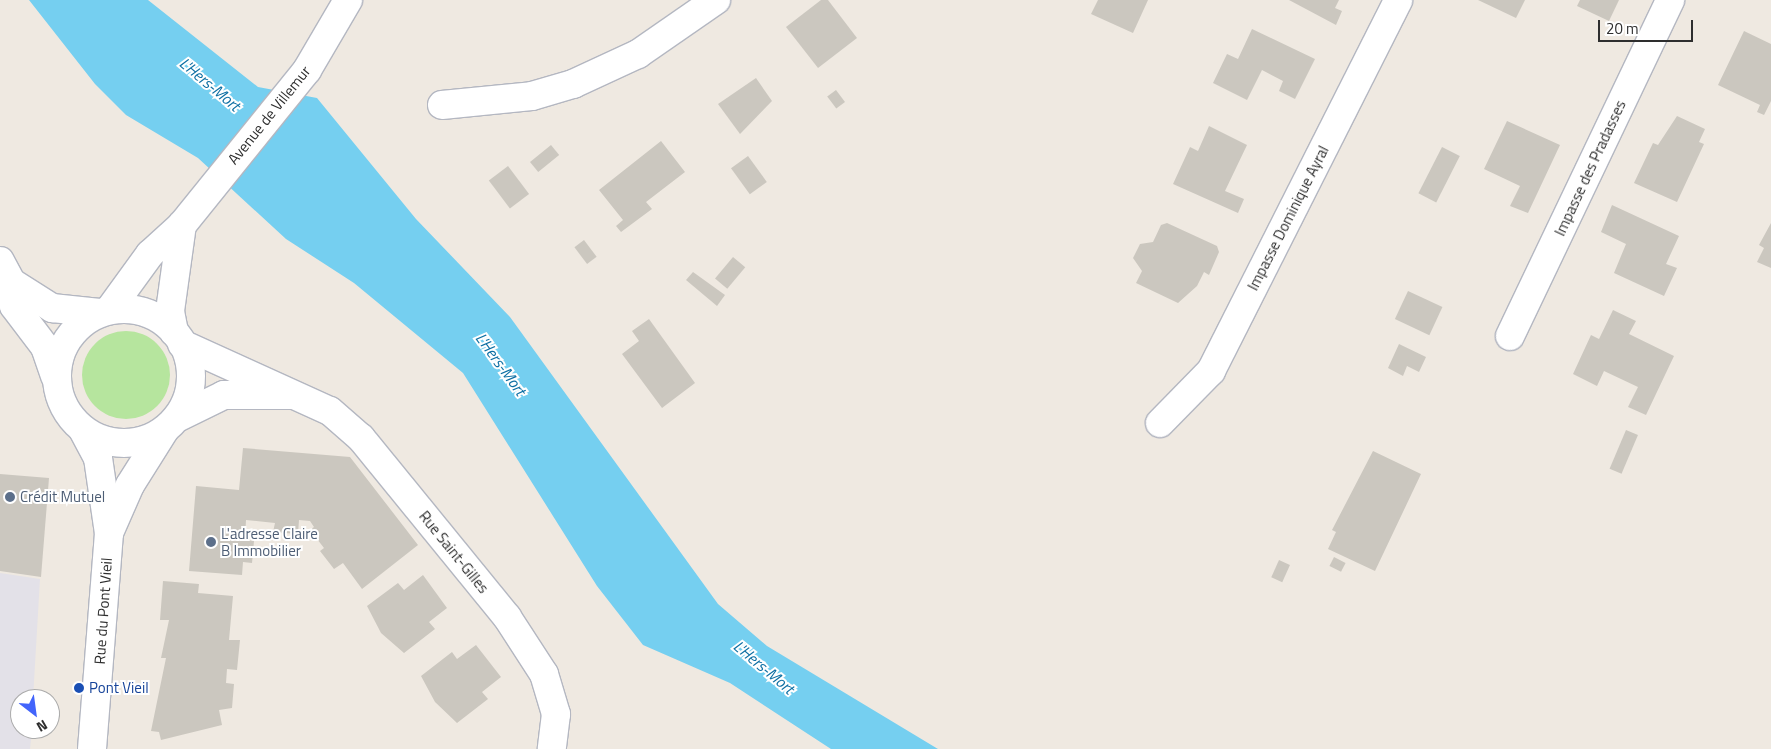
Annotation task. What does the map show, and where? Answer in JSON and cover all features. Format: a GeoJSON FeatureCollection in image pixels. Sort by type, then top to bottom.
{"type":"FeatureCollection","features":[{"type":"Feature","properties":{"kind":"street","name":"Avenue de Villemur"},"geometry":{"type":"LineString","coordinates":[[105,311],[150,254],[182,225],[208,188],[326,42],[348,0]]}},
{"type":"Feature","properties":{"kind":"street"},"geometry":{"type":"LineString","coordinates":[[442,105],[532,96],[572,84],[638,54],[716,0]]}},
{"type":"Feature","properties":{"kind":"street","name":"Impasse Dominique Ayral"},"geometry":{"type":"LineString","coordinates":[[1160,423],[1211,371],[1398,0]]}},
{"type":"Feature","properties":{"kind":"street","name":"Impasse des Pradasses"},"geometry":{"type":"LineString","coordinates":[[1510,336],[1670,0]]}},
{"type":"Feature","properties":{"kind":"street","name":"Avenue de Villemur"},"geometry":{"type":"LineString","coordinates":[[178,338],[170,311],[182,225]]}},
{"type":"Feature","properties":{"kind":"street"},"geometry":{"type":"LineString","coordinates":[[6,272],[52,308],[152,315],[178,338],[265,378],[292,395]]}},
{"type":"Feature","properties":{"kind":"street"},"geometry":{"type":"LineString","coordinates":[[6,272],[14,306],[45,347],[56,376],[66,412],[83,430],[98,438],[132,443],[224,395],[292,395]]}},
{"type":"Feature","properties":{"kind":"street"},"geometry":{"type":"LineString","coordinates":[[56,376],[68,338],[105,311]]}},
{"type":"Feature","properties":{"kind":"street"},"geometry":{"type":"LineString","coordinates":[[171,424],[192,381],[178,338]]}},
{"type":"Feature","properties":{"kind":"street","name":"Rue Saint-Gilles"},"geometry":{"type":"LineString","coordinates":[[292,395],[330,411],[361,438],[507,618],[544,674],[556,714],[552,749]]}},
{"type":"Feature","properties":{"kind":"street","name":"Rue du Pont Vieil"},"geometry":{"type":"LineString","coordinates":[[109,533],[130,485],[171,424]]}},
{"type":"Feature","properties":{"kind":"street","name":"Rue du Pont Vieil"},"geometry":{"type":"LineString","coordinates":[[83,430],[98,458],[109,533],[92,749]]}},
{"type":"Feature","properties":{"kind":"shaded area"},"geometry":{"type":"Polygon","coordinates":[[[0,573],[40,579],[34,689],[10,689],[10,739],[31,739],[30,749],[0,749],[0,573]]]}},
{"type":"Feature","properties":{"kind":"green space"},"geometry":{"type":"Polygon","coordinates":[[[126,331],[143,335],[157,344],[166,358],[170,375],[166,392],[157,406],[143,415],[126,419],[109,415],[95,406],[86,392],[82,375],[86,358],[95,344],[109,335],[126,331]]]}},
{"type":"Feature","properties":{"kind":"water","name":"L'Hers-Mort"},"geometry":{"type":"Polygon","coordinates":[[[29,0],[148,0],[258,87],[317,98],[416,219],[510,317],[718,604],[767,646],[938,749],[831,749],[730,683],[643,645],[597,586],[463,373],[354,283],[286,239],[198,158],[126,115],[95,84],[29,0]]]}},
{"type":"Feature","properties":{"kind":"building"},"geometry":{"type":"Polygon","coordinates":[[[821,0],[828,0],[857,38],[818,68],[786,27],[821,0]]]}},
{"type":"Feature","properties":{"kind":"building"},"geometry":{"type":"Polygon","coordinates":[[[1098,0],[1148,0],[1133,33],[1091,14],[1098,0]]]}},
{"type":"Feature","properties":{"kind":"building"},"geometry":{"type":"Polygon","coordinates":[[[1289,0],[1339,0],[1335,8],[1342,11],[1336,25],[1289,0]]]}},
{"type":"Feature","properties":{"kind":"building"},"geometry":{"type":"Polygon","coordinates":[[[1478,0],[1525,0],[1516,18],[1478,0]]]}},
{"type":"Feature","properties":{"kind":"building"},"geometry":{"type":"Polygon","coordinates":[[[1580,0],[1619,0],[1609,21],[1577,6],[1580,0]]]}},
{"type":"Feature","properties":{"kind":"building"},"geometry":{"type":"Polygon","coordinates":[[[1252,29],[1315,59],[1295,99],[1279,91],[1283,81],[1262,70],[1247,100],[1213,83],[1227,54],[1238,59],[1252,29]]]}},
{"type":"Feature","properties":{"kind":"building"},"geometry":{"type":"Polygon","coordinates":[[[1744,31],[1771,44],[1771,101],[1764,115],[1757,112],[1760,105],[1718,85],[1744,31]]]}},
{"type":"Feature","properties":{"kind":"building"},"geometry":{"type":"Polygon","coordinates":[[[756,78],[772,101],[740,134],[718,104],[756,78]]]}},
{"type":"Feature","properties":{"kind":"building"},"geometry":{"type":"Polygon","coordinates":[[[836,90],[845,102],[836,109],[827,97],[836,90]]]}},
{"type":"Feature","properties":{"kind":"building"},"geometry":{"type":"Polygon","coordinates":[[[1677,116],[1705,129],[1699,142],[1704,144],[1677,202],[1634,183],[1653,143],[1658,145],[1677,116]]]}},
{"type":"Feature","properties":{"kind":"building"},"geometry":{"type":"Polygon","coordinates":[[[1507,121],[1560,145],[1528,213],[1510,206],[1520,186],[1484,169],[1507,121]]]}},
{"type":"Feature","properties":{"kind":"building"},"geometry":{"type":"Polygon","coordinates":[[[1209,126],[1247,145],[1225,191],[1244,199],[1238,213],[1173,184],[1190,147],[1198,151],[1209,126]]]}},
{"type":"Feature","properties":{"kind":"building"},"geometry":{"type":"Polygon","coordinates":[[[661,141],[685,172],[646,202],[652,209],[621,232],[616,226],[623,220],[599,190],[661,141]]]}},
{"type":"Feature","properties":{"kind":"building"},"geometry":{"type":"Polygon","coordinates":[[[551,145],[559,155],[538,172],[530,162],[551,145]]]}},
{"type":"Feature","properties":{"kind":"building"},"geometry":{"type":"Polygon","coordinates":[[[1442,147],[1460,156],[1436,202],[1418,193],[1442,147]]]}},
{"type":"Feature","properties":{"kind":"building"},"geometry":{"type":"Polygon","coordinates":[[[748,156],[767,182],[750,194],[731,168],[748,156]]]}},
{"type":"Feature","properties":{"kind":"building"},"geometry":{"type":"Polygon","coordinates":[[[508,166],[529,194],[510,208],[489,180],[508,166]]]}},
{"type":"Feature","properties":{"kind":"building"},"geometry":{"type":"Polygon","coordinates":[[[1612,205],[1679,236],[1666,264],[1677,268],[1664,296],[1614,273],[1626,244],[1601,232],[1612,205]]]}},
{"type":"Feature","properties":{"kind":"building"},"geometry":{"type":"Polygon","coordinates":[[[1167,223],[1217,246],[1219,252],[1209,275],[1204,272],[1197,286],[1178,303],[1136,283],[1142,271],[1133,258],[1140,244],[1153,242],[1161,225],[1167,223]]]}},
{"type":"Feature","properties":{"kind":"building"},"geometry":{"type":"Polygon","coordinates":[[[1771,223],[1771,268],[1757,262],[1764,248],[1759,245],[1771,223]]]}},
{"type":"Feature","properties":{"kind":"building"},"geometry":{"type":"Polygon","coordinates":[[[584,240],[597,257],[587,264],[574,247],[584,240]]]}},
{"type":"Feature","properties":{"kind":"building"},"geometry":{"type":"Polygon","coordinates":[[[733,257],[745,267],[727,289],[715,278],[733,257]]]}},
{"type":"Feature","properties":{"kind":"building"},"geometry":{"type":"Polygon","coordinates":[[[693,272],[725,295],[717,306],[686,280],[693,272]]]}},
{"type":"Feature","properties":{"kind":"building"},"geometry":{"type":"Polygon","coordinates":[[[1408,291],[1442,307],[1429,335],[1395,319],[1408,291]]]}},
{"type":"Feature","properties":{"kind":"building"},"geometry":{"type":"Polygon","coordinates":[[[1613,310],[1636,321],[1629,334],[1674,356],[1646,415],[1628,407],[1638,387],[1604,371],[1597,386],[1573,374],[1591,335],[1599,339],[1613,310]]]}},
{"type":"Feature","properties":{"kind":"building"},"geometry":{"type":"Polygon","coordinates":[[[649,319],[695,383],[662,408],[622,354],[639,341],[632,331],[649,319]]]}},
{"type":"Feature","properties":{"kind":"building"},"geometry":{"type":"Polygon","coordinates":[[[1399,344],[1426,357],[1419,372],[1407,366],[1403,376],[1388,368],[1399,344]]]}},
{"type":"Feature","properties":{"kind":"building"},"geometry":{"type":"Polygon","coordinates":[[[1626,430],[1638,435],[1622,474],[1610,469],[1626,430]]]}},
{"type":"Feature","properties":{"kind":"building"},"geometry":{"type":"Polygon","coordinates":[[[243,448],[350,457],[418,545],[362,589],[343,563],[334,569],[320,551],[324,548],[310,530],[314,527],[310,521],[299,520],[298,534],[273,532],[275,523],[246,520],[245,540],[254,541],[252,563],[243,562],[242,575],[189,571],[196,486],[239,490],[243,448]]]}},
{"type":"Feature","properties":{"kind":"building"},"geometry":{"type":"Polygon","coordinates":[[[1373,451],[1421,474],[1375,571],[1328,549],[1336,532],[1332,530],[1373,451]]]}},
{"type":"Feature","properties":{"kind":"building"},"geometry":{"type":"Polygon","coordinates":[[[0,474],[49,478],[41,577],[0,571],[0,474]]]}},
{"type":"Feature","properties":{"kind":"building"},"geometry":{"type":"Polygon","coordinates":[[[1334,557],[1346,563],[1341,572],[1329,566],[1334,557]]]}},
{"type":"Feature","properties":{"kind":"building"},"geometry":{"type":"Polygon","coordinates":[[[1279,560],[1290,565],[1282,582],[1271,577],[1279,560]]]}},
{"type":"Feature","properties":{"kind":"building"},"geometry":{"type":"Polygon","coordinates":[[[423,575],[447,608],[429,622],[435,629],[404,653],[381,633],[367,606],[398,583],[404,590],[423,575]]]}},
{"type":"Feature","properties":{"kind":"building"},"geometry":{"type":"Polygon","coordinates":[[[163,581],[199,584],[198,593],[233,596],[229,640],[240,640],[237,670],[227,669],[226,683],[234,684],[232,708],[219,710],[222,725],[161,740],[159,732],[151,731],[166,658],[161,658],[169,620],[160,620],[163,581]]]}},
{"type":"Feature","properties":{"kind":"building"},"geometry":{"type":"Polygon","coordinates":[[[476,645],[501,677],[482,692],[488,699],[457,723],[435,702],[421,676],[452,652],[457,659],[476,645]]]}},
{"type":"Feature","properties":{"kind":"place","name":"Crédit Mutuel"},"geometry":{"type":"Point","coordinates":[10,497]}},
{"type":"Feature","properties":{"kind":"place","name":"L'adresse Claire B Immobilier"},"geometry":{"type":"Point","coordinates":[211,542]}},
{"type":"Feature","properties":{"kind":"place","name":"Pont Vieil"},"geometry":{"type":"Point","coordinates":[79,688]}}]}
